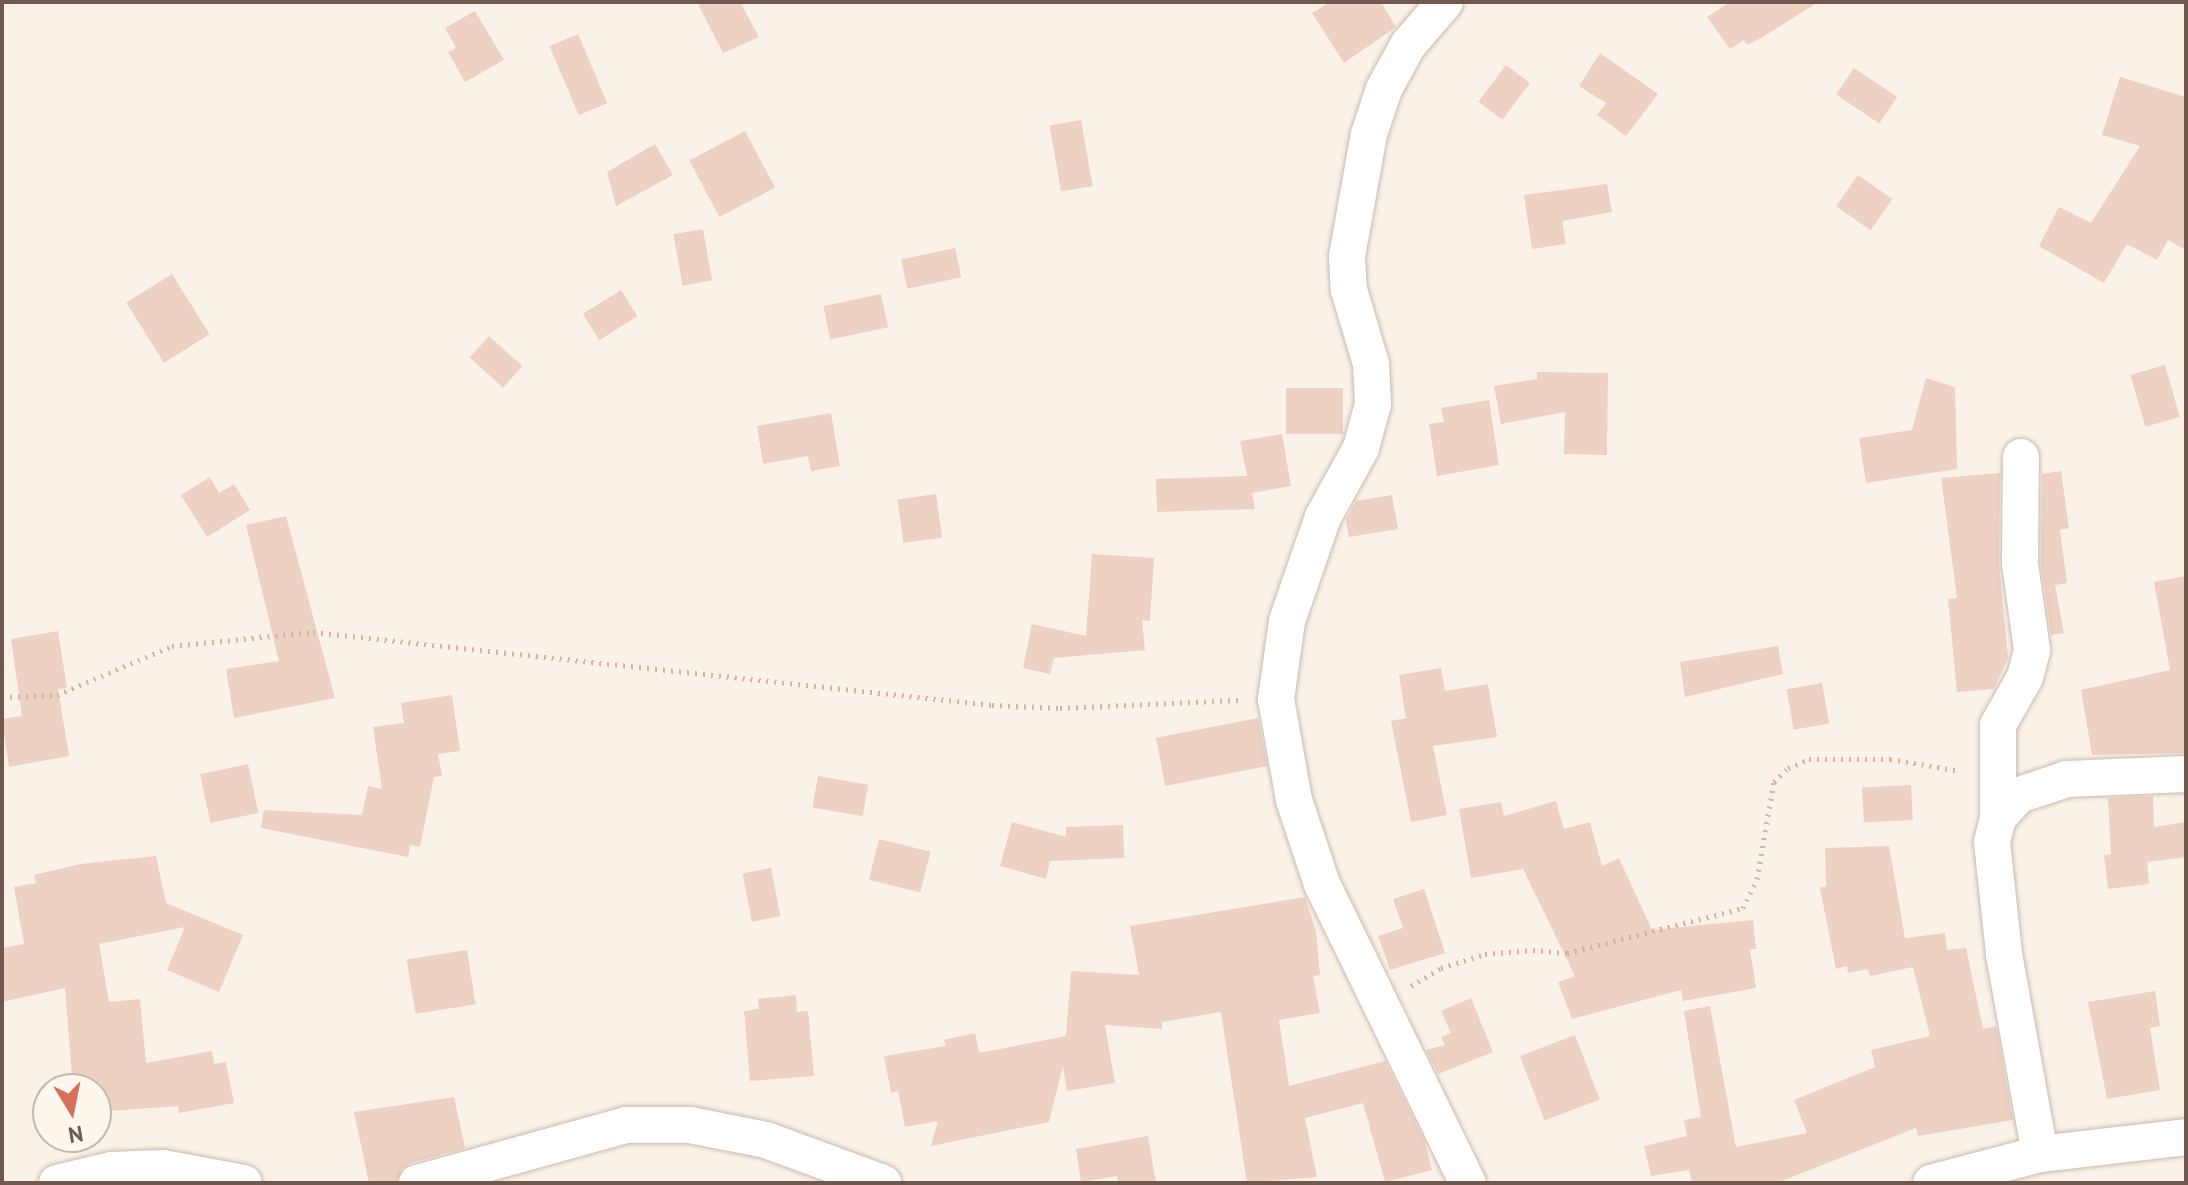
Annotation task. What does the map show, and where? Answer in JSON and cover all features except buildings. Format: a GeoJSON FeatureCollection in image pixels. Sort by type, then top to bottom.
{"type":"FeatureCollection","features":[{"type":"Feature","properties":{"kind":"street"},"geometry":{"type":"LineString","coordinates":[[1445,2],[1408,45],[1384,89],[1369,134],[1347,256],[1349,290],[1371,364],[1373,404],[1361,448],[1323,517],[1287,621],[1276,699],[1294,800],[1322,884],[1468,1183]]}},
{"type":"Feature","properties":{"kind":"street"},"geometry":{"type":"LineString","coordinates":[[2021,457],[2020,564],[2032,650],[2025,677],[1998,725],[1997,800],[1992,842],[2004,954],[2040,1154]]}},
{"type":"Feature","properties":{"kind":"street"},"geometry":{"type":"LineString","coordinates":[[1997,800],[2067,779],[2186,774]]}},
{"type":"Feature","properties":{"kind":"street"},"geometry":{"type":"LineString","coordinates":[[417,1183],[626,1125],[677,1125],[766,1140],[883,1183]]}},
{"type":"Feature","properties":{"kind":"street"},"geometry":{"type":"LineString","coordinates":[[1931,1183],[2040,1154],[2186,1137]]}},
{"type":"Feature","properties":{"kind":"street"},"geometry":{"type":"LineString","coordinates":[[57,1183],[111,1170],[163,1168],[244,1183]]}},
{"type":"Feature","properties":{"kind":"path"},"geometry":{"type":"LineString","coordinates":[[2,697],[57,695],[172,646],[313,632],[992,705],[1060,708],[1276,699]]}},
{"type":"Feature","properties":{"kind":"path"},"geometry":{"type":"LineString","coordinates":[[1382,1006],[1441,968],[1485,954],[1567,953],[1743,908],[1757,879],[1774,782],[1788,768],[1809,759],[1931,764],[1997,800]]}}]}
